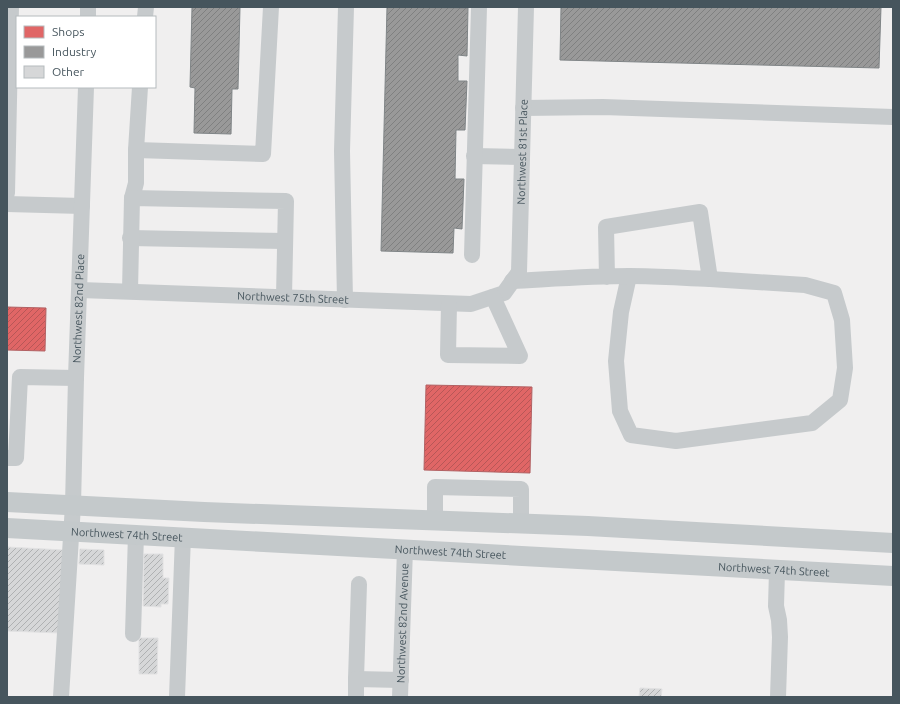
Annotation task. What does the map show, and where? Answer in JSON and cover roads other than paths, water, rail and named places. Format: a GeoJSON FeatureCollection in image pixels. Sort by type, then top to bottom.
{"type":"FeatureCollection","features":[{"type":"Feature","properties":{"kind":"main road"},"geometry":{"type":"LineString","coordinates":[[7,502],[204,512],[521,523],[893,543]]}},
{"type":"Feature","properties":{"kind":"main road","name":"Northwest 74th Street"},"geometry":{"type":"LineString","coordinates":[[7,528],[183,536],[777,571],[893,576]]}},
{"type":"Feature","properties":{"kind":"street"},"geometry":{"type":"LineString","coordinates":[[7,193],[11,7]]}},
{"type":"Feature","properties":{"kind":"street"},"geometry":{"type":"LineString","coordinates":[[136,150],[263,154],[271,7]]}},
{"type":"Feature","properties":{"kind":"street"},"geometry":{"type":"LineString","coordinates":[[345,300],[342,151],[346,7]]}},
{"type":"Feature","properties":{"kind":"street"},"geometry":{"type":"LineString","coordinates":[[472,255],[479,7]]}},
{"type":"Feature","properties":{"kind":"street","name":"Northwest 81st Place"},"geometry":{"type":"LineString","coordinates":[[503,290],[519,272],[526,7]]}},
{"type":"Feature","properties":{"kind":"street","name":"Northwest 82nd Place"},"geometry":{"type":"LineString","coordinates":[[61,697],[73,505],[86,88]]}},
{"type":"Feature","properties":{"kind":"street"},"geometry":{"type":"LineString","coordinates":[[130,291],[130,238],[132,198],[136,183],[136,150],[140,88]]}},
{"type":"Feature","properties":{"kind":"street"},"geometry":{"type":"LineString","coordinates":[[523,108],[603,107],[893,117]]}},
{"type":"Feature","properties":{"kind":"street"},"geometry":{"type":"LineString","coordinates":[[474,156],[522,157]]}},
{"type":"Feature","properties":{"kind":"street"},"geometry":{"type":"LineString","coordinates":[[132,198],[286,201],[284,297]]}},
{"type":"Feature","properties":{"kind":"street"},"geometry":{"type":"LineString","coordinates":[[7,204],[82,206]]}},
{"type":"Feature","properties":{"kind":"street"},"geometry":{"type":"LineString","coordinates":[[606,277],[606,228],[700,212],[710,279]]}},
{"type":"Feature","properties":{"kind":"street"},"geometry":{"type":"LineString","coordinates":[[130,238],[285,241]]}},
{"type":"Feature","properties":{"kind":"street","name":"Northwest 75th Street"},"geometry":{"type":"LineString","coordinates":[[80,290],[472,304],[503,290],[606,277],[629,276],[710,279],[805,285],[834,293],[842,320],[845,368],[840,400],[812,423],[676,441],[631,435],[620,411],[616,361],[621,312],[629,276]]}},
{"type":"Feature","properties":{"kind":"street"},"geometry":{"type":"LineString","coordinates":[[449,304],[448,356],[520,356],[503,290]]}},
{"type":"Feature","properties":{"kind":"street"},"geometry":{"type":"LineString","coordinates":[[7,458],[16,458],[13,376],[76,378]]}},
{"type":"Feature","properties":{"kind":"street"},"geometry":{"type":"LineString","coordinates":[[435,520],[435,487],[522,489],[521,523]]}},
{"type":"Feature","properties":{"kind":"street"},"geometry":{"type":"LineString","coordinates":[[134,634],[136,534]]}},
{"type":"Feature","properties":{"kind":"street"},"geometry":{"type":"LineString","coordinates":[[177,697],[183,536]]}},
{"type":"Feature","properties":{"kind":"street","name":"Northwest 82nd Avenue"},"geometry":{"type":"LineString","coordinates":[[400,697],[405,549]]}},
{"type":"Feature","properties":{"kind":"street"},"geometry":{"type":"LineString","coordinates":[[777,571],[776,606],[780,637],[778,697]]}},
{"type":"Feature","properties":{"kind":"street"},"geometry":{"type":"LineString","coordinates":[[356,697],[359,584]]}},
{"type":"Feature","properties":{"kind":"street"},"geometry":{"type":"LineString","coordinates":[[356,679],[401,680]]}}]}
